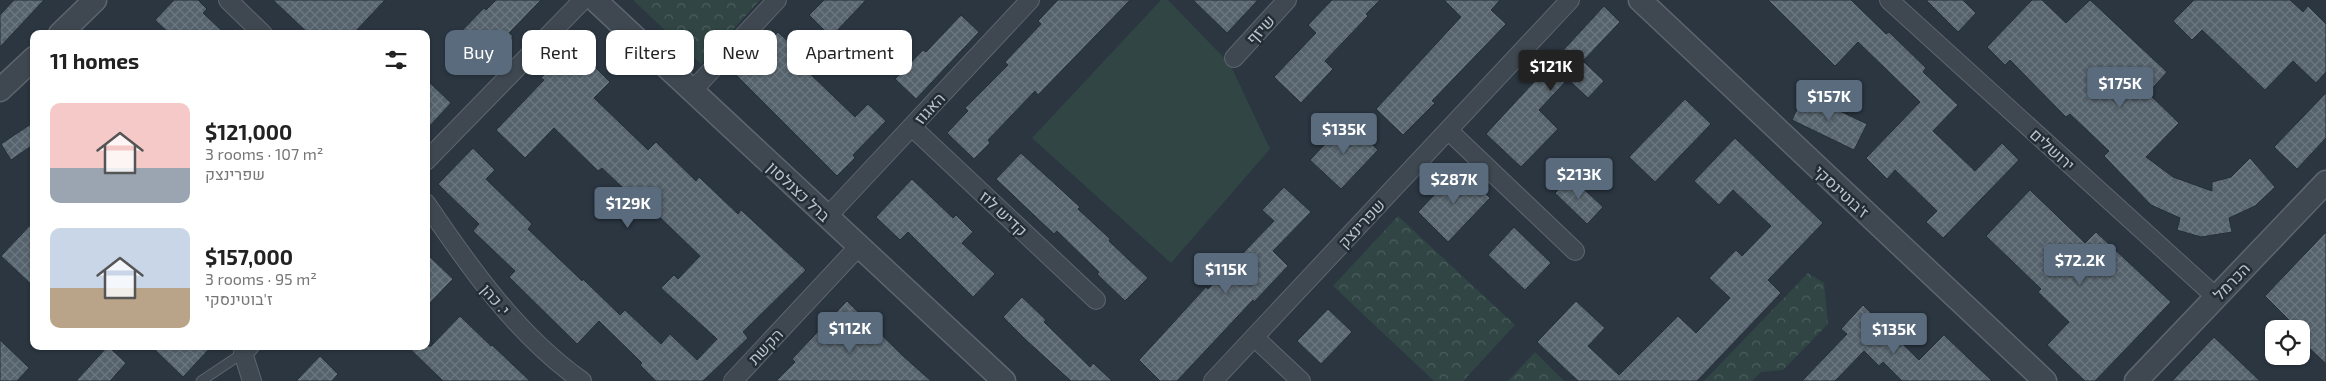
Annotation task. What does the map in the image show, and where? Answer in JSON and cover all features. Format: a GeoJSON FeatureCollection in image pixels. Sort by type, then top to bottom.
{"type":"FeatureCollection","features":[{"type":"Feature","properties":{"kind":"street"},"geometry":{"type":"LineString","coordinates":[[64,30],[96,0]]}},
{"type":"Feature","properties":{"kind":"street"},"geometry":{"type":"LineString","coordinates":[[228,0],[259,30]]}},
{"type":"Feature","properties":{"kind":"street"},"geometry":{"type":"LineString","coordinates":[[430,157],[583,0]]}},
{"type":"Feature","properties":{"kind":"street","name":"ברל כצנלסון"},"geometry":{"type":"LineString","coordinates":[[595,0],[1004,381]]}},
{"type":"Feature","properties":{"kind":"street"},"geometry":{"type":"LineString","coordinates":[[692,91],[777,0]]}},
{"type":"Feature","properties":{"kind":"street","name":"האגוז"},"geometry":{"type":"LineString","coordinates":[[827,217],[1030,0]]}},
{"type":"Feature","properties":{"kind":"street","name":"שיזף"},"geometry":{"type":"LineString","coordinates":[[1234,58],[1287,0]]}},
{"type":"Feature","properties":{"kind":"street","name":"שפרינצק"},"geometry":{"type":"LineString","coordinates":[[1213,381],[1570,0]]}},
{"type":"Feature","properties":{"kind":"street","name":"ז'בוטינסקי"},"geometry":{"type":"LineString","coordinates":[[1640,0],[2045,381]]}},
{"type":"Feature","properties":{"kind":"street","name":"ירושלים"},"geometry":{"type":"LineString","coordinates":[[1890,0],[2216,297]]}},
{"type":"Feature","properties":{"kind":"street"},"geometry":{"type":"LineString","coordinates":[[0,90],[30,62]]}},
{"type":"Feature","properties":{"kind":"street","name":"קדיש לוז"},"geometry":{"type":"LineString","coordinates":[[912,126],[1096,300]]}},
{"type":"Feature","properties":{"kind":"street"},"geometry":{"type":"LineString","coordinates":[[1448,130],[1575,251]]}},
{"type":"Feature","properties":{"kind":"street","name":"הכרמל"},"geometry":{"type":"LineString","coordinates":[[2136,381],[2326,182]]}},
{"type":"Feature","properties":{"kind":"street","name":"י. כהן"},"geometry":{"type":"LineString","coordinates":[[430,209],[479,279],[523,329],[566,370],[582,381]]}},
{"type":"Feature","properties":{"kind":"street","name":"הקשת"},"geometry":{"type":"LineString","coordinates":[[733,381],[859,246]]}},
{"type":"Feature","properties":{"kind":"street"},"geometry":{"type":"LineString","coordinates":[[1254,337],[1301,381]]}},
{"type":"Feature","properties":{"kind":"street"},"geometry":{"type":"LineString","coordinates":[[247,350],[252,381]]}},
{"type":"Feature","properties":{"kind":"lane"},"geometry":{"type":"LineString","coordinates":[[200,381],[247,350]]}},
{"type":"Feature","properties":{"kind":"green space"},"geometry":{"type":"Polygon","coordinates":[[[633,0],[760,0],[732,30],[704,30],[704,61],[701,64],[694,57],[694,30],[665,30],[633,0]]]}},
{"type":"Feature","properties":{"kind":"green space"},"geometry":{"type":"Polygon","coordinates":[[[1161,0],[1168,0],[1230,64],[1270,149],[1171,263],[1032,138],[1161,0]]]}},
{"type":"Feature","properties":{"kind":"green space"},"geometry":{"type":"Polygon","coordinates":[[[1398,216],[1515,325],[1463,381],[1434,381],[1333,286],[1398,216]]]}},
{"type":"Feature","properties":{"kind":"green space"},"geometry":{"type":"Polygon","coordinates":[[[1808,273],[1824,283],[1828,324],[1783,370],[1761,372],[1752,381],[1704,381],[1808,273]]]}},
{"type":"Feature","properties":{"kind":"green space"},"geometry":{"type":"Polygon","coordinates":[[[1535,352],[1564,381],[1508,381],[1535,352]]]}},
{"type":"Feature","properties":{"kind":"building"},"geometry":{"type":"Polygon","coordinates":[[[14,0],[44,0],[0,47],[0,15],[14,0]]]}},
{"type":"Feature","properties":{"kind":"building"},"geometry":{"type":"Polygon","coordinates":[[[174,0],[198,0],[207,9],[203,13],[221,30],[166,30],[155,20],[174,0]]]}},
{"type":"Feature","properties":{"kind":"building"},"geometry":{"type":"Polygon","coordinates":[[[273,0],[385,0],[357,30],[305,30],[273,0]]]}},
{"type":"Feature","properties":{"kind":"building"},"geometry":{"type":"Polygon","coordinates":[[[496,0],[541,0],[512,30],[463,30],[484,8],[486,10],[496,0]]]}},
{"type":"Feature","properties":{"kind":"building"},"geometry":{"type":"Polygon","coordinates":[[[824,0],[866,0],[838,30],[824,30],[809,15],[824,0]]]}},
{"type":"Feature","properties":{"kind":"building"},"geometry":{"type":"Polygon","coordinates":[[[1058,0],[1130,0],[1038,95],[1035,91],[988,140],[990,143],[974,159],[947,133],[968,111],[965,108],[1008,65],[1005,62],[1041,24],[1038,21],[1058,0]]]}},
{"type":"Feature","properties":{"kind":"building"},"geometry":{"type":"Polygon","coordinates":[[[1193,0],[1258,0],[1227,33],[1193,0]]]}},
{"type":"Feature","properties":{"kind":"building"},"geometry":{"type":"Polygon","coordinates":[[[1332,0],[1380,0],[1366,14],[1368,16],[1325,61],[1333,69],[1301,103],[1274,77],[1316,33],[1308,25],[1332,0]]]}},
{"type":"Feature","properties":{"kind":"building"},"geometry":{"type":"Polygon","coordinates":[[[1444,0],[1500,0],[1491,10],[1506,24],[1432,101],[1435,103],[1403,135],[1376,109],[1461,17],[1444,0]]]}},
{"type":"Feature","properties":{"kind":"building"},"geometry":{"type":"Polygon","coordinates":[[[1768,0],[1851,0],[1886,34],[1889,32],[1926,68],[1923,72],[1958,105],[1933,131],[1975,171],[2002,143],[2019,160],[1943,238],[1926,222],[1937,211],[1895,170],[1887,179],[1866,158],[1920,102],[1858,42],[1835,66],[1768,0]]]}},
{"type":"Feature","properties":{"kind":"building"},"geometry":{"type":"Polygon","coordinates":[[[1926,0],[1963,0],[1976,13],[1958,32],[1926,0]]]}},
{"type":"Feature","properties":{"kind":"building"},"geometry":{"type":"Polygon","coordinates":[[[2032,0],[2042,0],[2066,23],[2090,0],[2167,72],[2148,93],[2179,123],[2146,157],[2173,177],[2212,191],[2212,182],[2231,177],[2250,158],[2275,187],[2255,206],[2229,218],[2232,232],[2201,237],[2177,230],[2180,218],[2151,205],[2104,156],[2109,151],[2070,114],[2066,117],[2010,60],[2005,65],[1987,47],[2032,0]]]}},
{"type":"Feature","properties":{"kind":"building"},"geometry":{"type":"Polygon","coordinates":[[[2194,0],[2290,0],[2303,12],[2308,6],[2326,24],[2326,72],[2316,83],[2293,61],[2265,90],[2202,30],[2192,40],[2173,21],[2194,0]]]}},
{"type":"Feature","properties":{"kind":"building"},"geometry":{"type":"Polygon","coordinates":[[[1604,6],[1620,22],[1583,61],[1604,81],[1588,98],[1568,79],[1539,110],[1558,129],[1521,167],[1486,134],[1604,6]]]}},
{"type":"Feature","properties":{"kind":"building"},"geometry":{"type":"Polygon","coordinates":[[[961,15],[979,32],[916,99],[895,79],[899,75],[912,75],[912,61],[923,50],[926,52],[961,15]]]}},
{"type":"Feature","properties":{"kind":"building"},"geometry":{"type":"Polygon","coordinates":[[[777,33],[787,40],[787,75],[811,75],[855,117],[868,104],[886,121],[853,155],[855,158],[837,176],[736,75],[777,75],[777,33]]]}},
{"type":"Feature","properties":{"kind":"building"},"geometry":{"type":"Polygon","coordinates":[[[596,68],[610,82],[594,98],[648,150],[656,142],[696,181],[699,177],[738,214],[741,210],[806,270],[743,332],[748,338],[703,381],[656,381],[640,365],[642,363],[599,321],[577,344],[509,277],[515,271],[473,231],[479,224],[438,184],[473,148],[495,170],[486,179],[532,224],[528,229],[582,281],[583,279],[620,315],[625,310],[661,344],[670,334],[697,360],[717,339],[661,288],[674,275],[678,279],[700,256],[646,204],[643,207],[602,168],[598,171],[554,128],[525,158],[496,130],[544,80],[541,78],[544,75],[596,75],[596,68]]]}},
{"type":"Feature","properties":{"kind":"building"},"geometry":{"type":"Polygon","coordinates":[[[430,83],[451,103],[430,126],[430,83]]]}},
{"type":"Feature","properties":{"kind":"building"},"geometry":{"type":"Polygon","coordinates":[[[2326,93],[2326,138],[2297,169],[2274,147],[2326,93]]]}},
{"type":"Feature","properties":{"kind":"building"},"geometry":{"type":"Polygon","coordinates":[[[1804,94],[1867,124],[1854,150],[1792,120],[1804,94]]]}},
{"type":"Feature","properties":{"kind":"building"},"geometry":{"type":"Polygon","coordinates":[[[1685,99],[1711,124],[1655,182],[1629,157],[1685,99]]]}},
{"type":"Feature","properties":{"kind":"building"},"geometry":{"type":"Polygon","coordinates":[[[1347,121],[1378,150],[1341,189],[1310,160],[1347,121]]]}},
{"type":"Feature","properties":{"kind":"building"},"geometry":{"type":"Polygon","coordinates":[[[30,125],[30,147],[11,160],[1,144],[30,125]]]}},
{"type":"Feature","properties":{"kind":"building"},"geometry":{"type":"Polygon","coordinates":[[[1735,138],[1823,223],[1768,280],[1781,293],[1697,381],[1578,381],[1537,342],[1576,301],[1605,328],[1588,346],[1619,375],[1678,316],[1696,333],[1730,298],[1709,278],[1736,250],[1742,256],[1771,226],[1733,190],[1719,205],[1694,181],[1735,138]]]}},
{"type":"Feature","properties":{"kind":"building"},"geometry":{"type":"Polygon","coordinates":[[[1021,153],[1080,207],[1078,209],[1148,278],[1125,301],[1097,274],[1099,272],[1057,231],[1054,234],[996,179],[1021,153]]]}},
{"type":"Feature","properties":{"kind":"building"},"geometry":{"type":"Polygon","coordinates":[[[1460,168],[1490,198],[1448,242],[1418,212],[1460,168]]]}},
{"type":"Feature","properties":{"kind":"building"},"geometry":{"type":"Polygon","coordinates":[[[1571,177],[1603,207],[1587,224],[1555,193],[1571,177]]]}},
{"type":"Feature","properties":{"kind":"building"},"geometry":{"type":"Polygon","coordinates":[[[912,179],[953,218],[956,215],[973,232],[962,243],[995,274],[973,297],[908,232],[900,240],[876,217],[912,179]]]}},
{"type":"Feature","properties":{"kind":"building"},"geometry":{"type":"Polygon","coordinates":[[[1284,187],[1311,212],[1273,251],[1288,266],[1254,302],[1253,300],[1177,381],[1160,381],[1139,360],[1206,287],[1208,289],[1274,221],[1262,210],[1284,187]]]}},
{"type":"Feature","properties":{"kind":"building"},"geometry":{"type":"Polygon","coordinates":[[[2030,190],[2085,243],[2096,232],[2171,302],[2095,381],[2085,381],[2047,345],[2069,322],[2038,292],[2041,289],[1986,236],[2030,190]]]}},
{"type":"Feature","properties":{"kind":"building"},"geometry":{"type":"Polygon","coordinates":[[[30,225],[30,283],[1,256],[30,225]]]}},
{"type":"Feature","properties":{"kind":"building"},"geometry":{"type":"Polygon","coordinates":[[[1514,227],[1551,263],[1525,290],[1488,255],[1514,227]]]}},
{"type":"Feature","properties":{"kind":"building"},"geometry":{"type":"Polygon","coordinates":[[[2326,232],[2326,364],[2310,349],[2310,320],[2289,320],[2265,296],[2326,232]]]}},
{"type":"Feature","properties":{"kind":"building"},"geometry":{"type":"Polygon","coordinates":[[[430,257],[453,279],[430,303],[430,257]]]}},
{"type":"Feature","properties":{"kind":"building"},"geometry":{"type":"Polygon","coordinates":[[[1022,297],[1046,320],[1044,322],[1090,367],[1093,363],[1112,381],[1071,381],[1026,340],[1003,317],[1022,297]]]}},
{"type":"Feature","properties":{"kind":"building"},"geometry":{"type":"Polygon","coordinates":[[[847,301],[931,381],[776,381],[795,362],[792,359],[847,301]]]}},
{"type":"Feature","properties":{"kind":"building"},"geometry":{"type":"Polygon","coordinates":[[[1863,305],[1919,360],[1944,335],[1992,381],[1902,381],[1883,362],[1879,366],[1864,351],[1835,381],[1802,381],[1847,334],[1841,329],[1863,305]]]}},
{"type":"Feature","properties":{"kind":"building"},"geometry":{"type":"Polygon","coordinates":[[[1328,309],[1352,332],[1321,364],[1297,341],[1328,309]]]}},
{"type":"Feature","properties":{"kind":"building"},"geometry":{"type":"Polygon","coordinates":[[[460,316],[530,381],[443,381],[411,350],[430,350],[431,346],[460,316]]]}},
{"type":"Feature","properties":{"kind":"building"},"geometry":{"type":"Polygon","coordinates":[[[2214,337],[2260,381],[2172,381],[2214,337]]]}},
{"type":"Feature","properties":{"kind":"building"},"geometry":{"type":"Polygon","coordinates":[[[0,340],[29,368],[17,381],[0,381],[0,340]]]}},
{"type":"Feature","properties":{"kind":"building"},"geometry":{"type":"Polygon","coordinates":[[[104,350],[112,350],[126,363],[110,381],[76,381],[104,350]]]}},
{"type":"Feature","properties":{"kind":"building"},"geometry":{"type":"Polygon","coordinates":[[[155,350],[208,350],[183,377],[155,350]]]}},
{"type":"Feature","properties":{"kind":"building"},"geometry":{"type":"Polygon","coordinates":[[[320,356],[338,374],[332,381],[296,381],[320,356]]]}}]}
